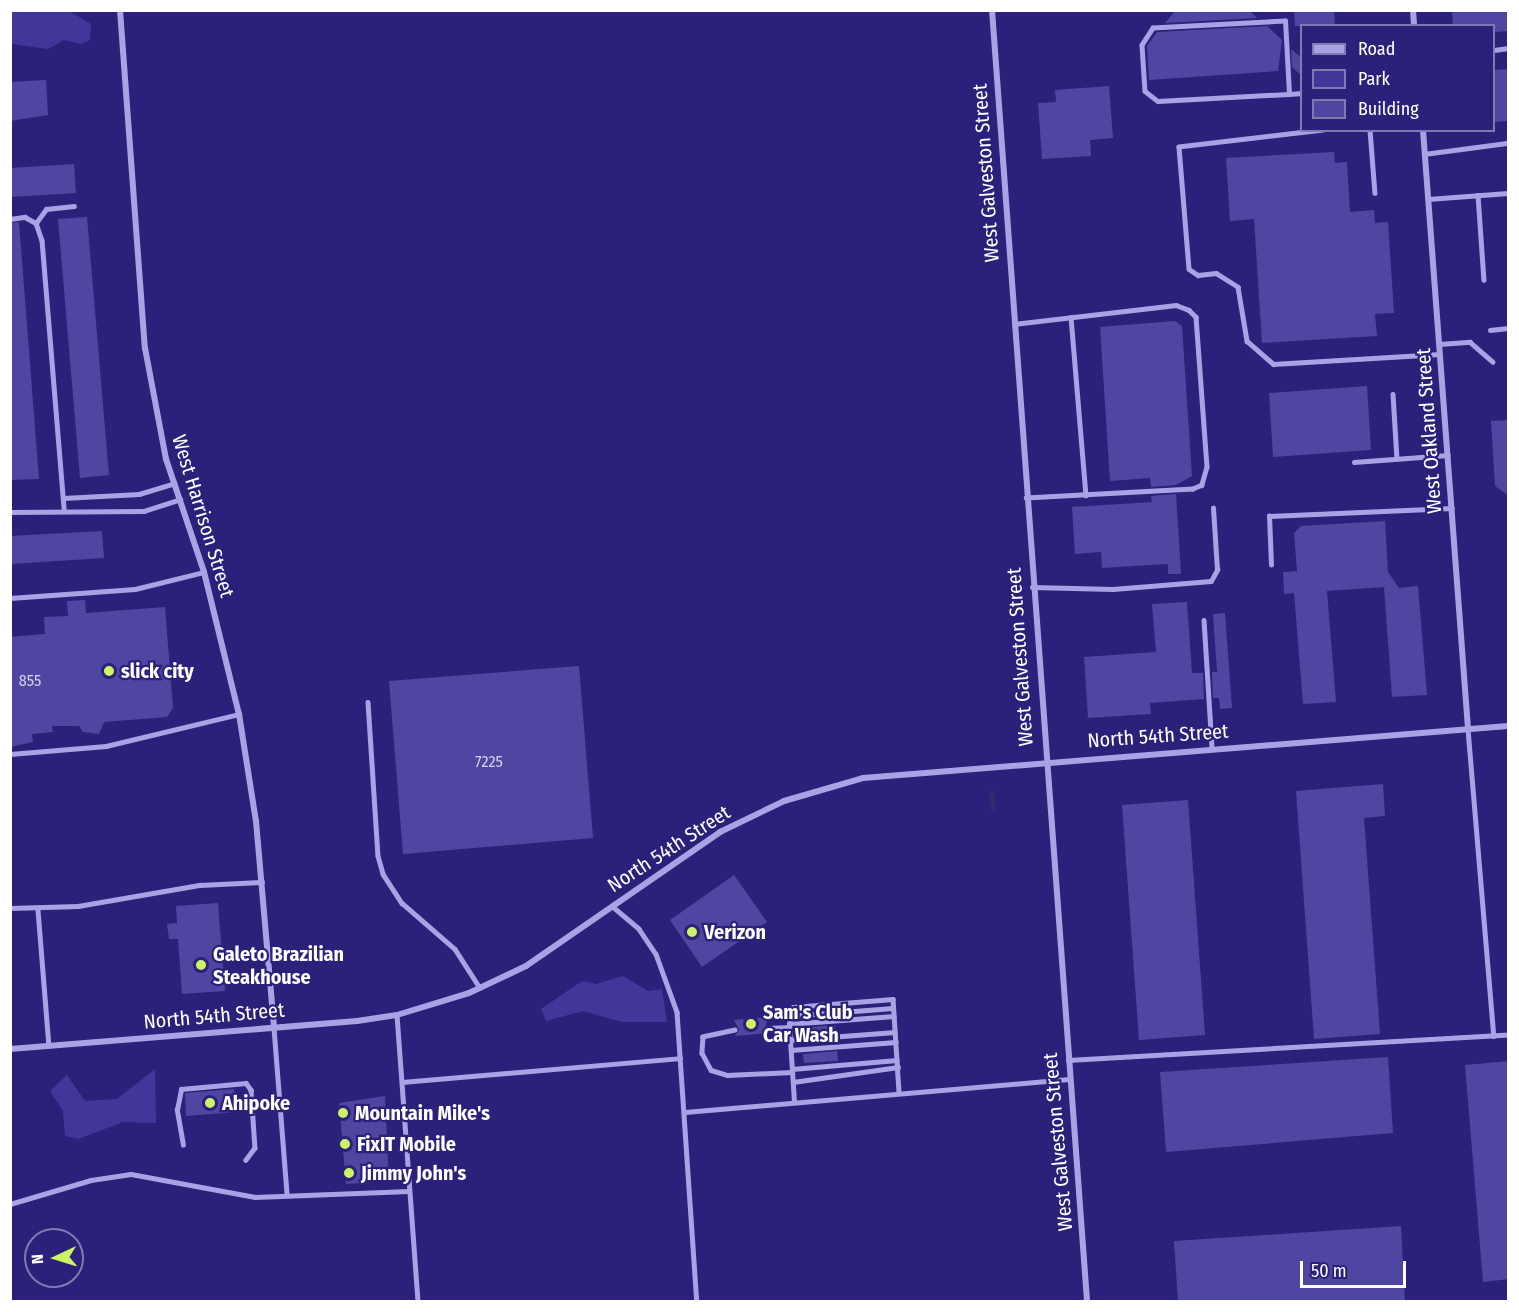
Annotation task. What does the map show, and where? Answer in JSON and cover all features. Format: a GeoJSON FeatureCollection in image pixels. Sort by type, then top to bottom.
{"type":"FeatureCollection","features":[{"type":"Feature","properties":{"kind":"street","name":"West Harrison Street"},"geometry":{"type":"LineString","coordinates":[[120,10],[145,348],[174,483],[204,572],[239,714],[262,882],[274,1028]]}},
{"type":"Feature","properties":{"kind":"street","name":"West Galveston Street"},"geometry":{"type":"LineString","coordinates":[[992,10],[1044,761],[1087,1302]]}},
{"type":"Feature","properties":{"kind":"street","name":"West Oakland Street"},"geometry":{"type":"LineString","coordinates":[[1423,132],[1468,729]]}},
{"type":"Feature","properties":{"kind":"street","name":"North 54th Street"},"geometry":{"type":"LineString","coordinates":[[10,1049],[274,1028],[397,1015],[480,988],[526,966],[720,832],[784,801],[873,776],[1509,726]]}},
{"type":"Feature","properties":{"kind":"lane"},"geometry":{"type":"LineString","coordinates":[[1289,94],[1285,21],[1153,28],[1142,45],[1144,91],[1158,101],[1289,94],[1300,93]]}},
{"type":"Feature","properties":{"kind":"lane"},"geometry":{"type":"LineString","coordinates":[[1306,132],[1179,147],[1189,269],[1198,274],[1216,273],[1238,287],[1247,341],[1273,364],[1440,354]]}},
{"type":"Feature","properties":{"kind":"lane"},"geometry":{"type":"LineString","coordinates":[[1370,132],[1375,193]]}},
{"type":"Feature","properties":{"kind":"lane"},"geometry":{"type":"LineString","coordinates":[[1424,154],[1509,143]]}},
{"type":"Feature","properties":{"kind":"lane"},"geometry":{"type":"LineString","coordinates":[[1428,198],[1509,193]]}},
{"type":"Feature","properties":{"kind":"lane"},"geometry":{"type":"LineString","coordinates":[[1478,195],[1484,280]]}},
{"type":"Feature","properties":{"kind":"lane"},"geometry":{"type":"LineString","coordinates":[[36,223],[46,209],[75,206]]}},
{"type":"Feature","properties":{"kind":"lane"},"geometry":{"type":"LineString","coordinates":[[10,219],[25,217],[36,223],[42,240],[64,508]]}},
{"type":"Feature","properties":{"kind":"lane"},"geometry":{"type":"LineString","coordinates":[[1014,324],[1180,305],[1196,317],[1207,466],[1202,485],[1193,489],[1026,498]]}},
{"type":"Feature","properties":{"kind":"lane"},"geometry":{"type":"LineString","coordinates":[[1071,317],[1086,495]]}},
{"type":"Feature","properties":{"kind":"lane"},"geometry":{"type":"LineString","coordinates":[[1490,330],[1509,328]]}},
{"type":"Feature","properties":{"kind":"lane"},"geometry":{"type":"LineString","coordinates":[[1439,344],[1470,342],[1493,362]]}},
{"type":"Feature","properties":{"kind":"lane"},"geometry":{"type":"LineString","coordinates":[[1393,394],[1397,459]]}},
{"type":"Feature","properties":{"kind":"lane"},"geometry":{"type":"LineString","coordinates":[[1353,462],[1448,455]]}},
{"type":"Feature","properties":{"kind":"lane"},"geometry":{"type":"LineString","coordinates":[[63,498],[139,494],[174,483]]}},
{"type":"Feature","properties":{"kind":"lane"},"geometry":{"type":"LineString","coordinates":[[10,512],[64,508],[78,515],[144,511],[180,499]]}},
{"type":"Feature","properties":{"kind":"lane"},"geometry":{"type":"LineString","coordinates":[[1032,587],[1113,589],[1211,581],[1217,570],[1213,508]]}},
{"type":"Feature","properties":{"kind":"lane"},"geometry":{"type":"LineString","coordinates":[[1271,565],[1269,516],[1452,508]]}},
{"type":"Feature","properties":{"kind":"lane"},"geometry":{"type":"LineString","coordinates":[[10,598],[135,589],[204,572]]}},
{"type":"Feature","properties":{"kind":"lane"},"geometry":{"type":"LineString","coordinates":[[1204,620],[1212,748]]}},
{"type":"Feature","properties":{"kind":"lane"},"geometry":{"type":"LineString","coordinates":[[368,702],[378,856],[383,874],[402,903],[455,949],[480,988]]}},
{"type":"Feature","properties":{"kind":"lane"},"geometry":{"type":"LineString","coordinates":[[10,754],[106,746],[239,714]]}},
{"type":"Feature","properties":{"kind":"lane"},"geometry":{"type":"LineString","coordinates":[[1468,729],[1494,1036]]}},
{"type":"Feature","properties":{"kind":"lane"},"geometry":{"type":"LineString","coordinates":[[10,908],[38,910],[200,885],[262,882]]}},
{"type":"Feature","properties":{"kind":"lane"},"geometry":{"type":"LineString","coordinates":[[612,906],[639,929],[656,954],[675,1002],[685,1112],[697,1302]]}},
{"type":"Feature","properties":{"kind":"lane"},"geometry":{"type":"LineString","coordinates":[[38,910],[49,1046]]}},
{"type":"Feature","properties":{"kind":"lane"},"geometry":{"type":"LineString","coordinates":[[794,1102],[789,1025],[789,1016],[793,1007],[893,999],[899,1093]]}},
{"type":"Feature","properties":{"kind":"lane"},"geometry":{"type":"LineString","coordinates":[[789,1016],[893,1008]]}},
{"type":"Feature","properties":{"kind":"lane"},"geometry":{"type":"LineString","coordinates":[[397,1015],[418,1302]]}},
{"type":"Feature","properties":{"kind":"lane"},"geometry":{"type":"LineString","coordinates":[[769,1028],[894,1016]]}},
{"type":"Feature","properties":{"kind":"lane"},"geometry":{"type":"LineString","coordinates":[[274,1028],[287,1194]]}},
{"type":"Feature","properties":{"kind":"lane"},"geometry":{"type":"LineString","coordinates":[[735,1030],[703,1037],[702,1053],[711,1070],[727,1075],[897,1060]]}},
{"type":"Feature","properties":{"kind":"lane"},"geometry":{"type":"LineString","coordinates":[[790,1040],[895,1032]]}},
{"type":"Feature","properties":{"kind":"lane"},"geometry":{"type":"LineString","coordinates":[[1068,1060],[1509,1035]]}},
{"type":"Feature","properties":{"kind":"lane"},"geometry":{"type":"LineString","coordinates":[[791,1050],[896,1042]]}},
{"type":"Feature","properties":{"kind":"lane"},"geometry":{"type":"LineString","coordinates":[[402,1082],[680,1058]]}},
{"type":"Feature","properties":{"kind":"lane"},"geometry":{"type":"LineString","coordinates":[[793,1082],[898,1067]]}},
{"type":"Feature","properties":{"kind":"lane"},"geometry":{"type":"LineString","coordinates":[[685,1112],[1069,1079]]}},
{"type":"Feature","properties":{"kind":"lane"},"geometry":{"type":"LineString","coordinates":[[183,1145],[177,1110],[181,1089],[246,1083],[251,1090],[255,1148],[246,1160]]}},
{"type":"Feature","properties":{"kind":"lane"},"geometry":{"type":"LineString","coordinates":[[10,1204],[91,1179],[131,1174],[238,1195],[409,1191]]}},
{"type":"Feature","properties":{"kind":"green space"},"geometry":{"type":"Polygon","coordinates":[[[12,11],[69,11],[91,24],[90,40],[81,44],[64,40],[48,49],[11,44],[12,11]]]}},
{"type":"Feature","properties":{"kind":"green space"},"geometry":{"type":"Polygon","coordinates":[[[623,976],[648,991],[662,989],[667,1022],[622,1022],[583,1011],[546,1021],[541,1009],[582,981],[596,984],[623,976]]]}},
{"type":"Feature","properties":{"kind":"green space"},"geometry":{"type":"Polygon","coordinates":[[[155,1069],[156,1123],[123,1122],[78,1139],[65,1136],[63,1111],[50,1091],[67,1075],[85,1101],[117,1099],[155,1069]]]}},
{"type":"Feature","properties":{"kind":"building"},"geometry":{"type":"Polygon","coordinates":[[[1176,10],[1249,10],[1257,18],[1165,23],[1176,10]]]}},
{"type":"Feature","properties":{"kind":"building"},"geometry":{"type":"Polygon","coordinates":[[[1294,10],[1334,10],[1335,24],[1295,26],[1294,10]]]}},
{"type":"Feature","properties":{"kind":"building"},"geometry":{"type":"Polygon","coordinates":[[[1452,10],[1509,10],[1509,31],[1495,32],[1495,24],[1453,24],[1452,10]]]}},
{"type":"Feature","properties":{"kind":"building"},"geometry":{"type":"Polygon","coordinates":[[[1267,26],[1282,40],[1278,71],[1149,80],[1147,46],[1157,32],[1267,26]]]}},
{"type":"Feature","properties":{"kind":"building"},"geometry":{"type":"Polygon","coordinates":[[[1291,49],[1300,56],[1300,74],[1292,67],[1291,49]]]}},
{"type":"Feature","properties":{"kind":"building"},"geometry":{"type":"Polygon","coordinates":[[[1509,69],[1509,121],[1495,122],[1495,70],[1509,69]]]}},
{"type":"Feature","properties":{"kind":"building"},"geometry":{"type":"Polygon","coordinates":[[[46,80],[48,115],[10,121],[10,82],[46,80]]]}},
{"type":"Feature","properties":{"kind":"building"},"geometry":{"type":"Polygon","coordinates":[[[1109,86],[1113,138],[1090,140],[1091,156],[1042,159],[1038,103],[1056,102],[1055,90],[1109,86]]]}},
{"type":"Feature","properties":{"kind":"building"},"geometry":{"type":"Polygon","coordinates":[[[1334,152],[1335,163],[1347,162],[1350,212],[1374,210],[1375,223],[1388,222],[1394,313],[1375,314],[1377,336],[1262,343],[1254,219],[1230,221],[1226,158],[1334,152]]]}},
{"type":"Feature","properties":{"kind":"building"},"geometry":{"type":"Polygon","coordinates":[[[74,164],[76,193],[10,197],[10,168],[74,164]]]}},
{"type":"Feature","properties":{"kind":"building"},"geometry":{"type":"Polygon","coordinates":[[[87,217],[109,475],[80,478],[58,219],[87,217]]]}},
{"type":"Feature","properties":{"kind":"building"},"geometry":{"type":"Polygon","coordinates":[[[19,222],[39,479],[11,480],[10,223],[19,222]]]}},
{"type":"Feature","properties":{"kind":"building"},"geometry":{"type":"Polygon","coordinates":[[[1175,321],[1182,326],[1192,476],[1176,485],[1151,487],[1150,478],[1110,481],[1100,327],[1175,321]]]}},
{"type":"Feature","properties":{"kind":"building"},"geometry":{"type":"Polygon","coordinates":[[[1367,386],[1371,450],[1273,457],[1269,393],[1367,386]]]}},
{"type":"Feature","properties":{"kind":"building"},"geometry":{"type":"Polygon","coordinates":[[[1509,420],[1509,496],[1495,486],[1491,421],[1509,420]]]}},
{"type":"Feature","properties":{"kind":"building"},"geometry":{"type":"Polygon","coordinates":[[[1176,494],[1181,574],[1168,574],[1168,564],[1102,568],[1101,552],[1075,554],[1072,507],[1152,502],[1151,496],[1176,494]]]}},
{"type":"Feature","properties":{"kind":"building"},"geometry":{"type":"Polygon","coordinates":[[[1385,521],[1388,572],[1399,588],[1418,586],[1427,695],[1392,697],[1384,587],[1327,591],[1336,702],[1303,704],[1294,593],[1284,594],[1283,572],[1297,571],[1294,533],[1301,526],[1385,521]]]}},
{"type":"Feature","properties":{"kind":"building"},"geometry":{"type":"Polygon","coordinates":[[[102,531],[104,558],[10,564],[10,536],[102,531]]]}},
{"type":"Feature","properties":{"kind":"building","name":"slick city"},"geometry":{"type":"Polygon","coordinates":[[[85,600],[86,613],[165,607],[173,708],[167,717],[104,722],[99,734],[83,732],[79,726],[52,726],[53,732],[32,734],[33,742],[10,747],[10,637],[45,634],[44,617],[68,616],[67,601],[85,600]]]}},
{"type":"Feature","properties":{"kind":"building"},"geometry":{"type":"Polygon","coordinates":[[[1187,602],[1192,673],[1203,673],[1204,699],[1150,703],[1151,714],[1088,718],[1084,657],[1156,652],[1152,604],[1187,602]]]}},
{"type":"Feature","properties":{"kind":"building"},"geometry":{"type":"Polygon","coordinates":[[[1225,613],[1232,708],[1220,709],[1219,698],[1213,698],[1212,672],[1217,672],[1213,614],[1225,613]]]}},
{"type":"Feature","properties":{"kind":"building"},"geometry":{"type":"Polygon","coordinates":[[[579,666],[593,838],[403,854],[389,681],[579,666]]]}},
{"type":"Feature","properties":{"kind":"building"},"geometry":{"type":"Polygon","coordinates":[[[1383,784],[1385,816],[1364,818],[1380,1034],[1314,1039],[1296,791],[1383,784]]]}},
{"type":"Feature","properties":{"kind":"building"},"geometry":{"type":"Polygon","coordinates":[[[1188,800],[1205,1035],[1139,1040],[1122,805],[1188,800]]]}},
{"type":"Feature","properties":{"kind":"building"},"geometry":{"type":"Polygon","coordinates":[[[734,875],[767,922],[702,967],[670,920],[734,875]]]}},
{"type":"Feature","properties":{"kind":"building","name":"Galeto Brazilian Steakhouse"},"geometry":{"type":"Polygon","coordinates":[[[218,903],[225,991],[182,994],[178,939],[169,939],[167,924],[177,923],[176,906],[218,903]]]}},
{"type":"Feature","properties":{"kind":"building","name":"Sam's Club Car Wash"},"geometry":{"type":"Polygon","coordinates":[[[768,1017],[765,1029],[769,1033],[735,1036],[739,1030],[734,1020],[768,1017]]]}},
{"type":"Feature","properties":{"kind":"building"},"geometry":{"type":"Polygon","coordinates":[[[835,1025],[836,1032],[802,1035],[801,1028],[835,1025]]]}},
{"type":"Feature","properties":{"kind":"building"},"geometry":{"type":"Polygon","coordinates":[[[837,1051],[838,1061],[804,1063],[803,1054],[837,1051]]]}},
{"type":"Feature","properties":{"kind":"building"},"geometry":{"type":"Polygon","coordinates":[[[1388,1057],[1393,1133],[1166,1152],[1160,1072],[1388,1057]]]}},
{"type":"Feature","properties":{"kind":"building"},"geometry":{"type":"Polygon","coordinates":[[[1509,1061],[1509,1279],[1483,1282],[1465,1065],[1509,1061]]]}},
{"type":"Feature","properties":{"kind":"building","name":"Ahipoke"},"geometry":{"type":"Polygon","coordinates":[[[234,1089],[236,1112],[186,1116],[185,1093],[234,1089]]]}},
{"type":"Feature","properties":{"kind":"building"},"geometry":{"type":"Polygon","coordinates":[[[385,1096],[389,1181],[346,1184],[339,1103],[385,1096]]]}},
{"type":"Feature","properties":{"kind":"building"},"geometry":{"type":"Polygon","coordinates":[[[1401,1226],[1405,1302],[1178,1302],[1174,1241],[1401,1226]]]}},
{"type":"Feature","properties":{"kind":"waterway"},"geometry":{"type":"LineString","coordinates":[[992,792],[993,808]]}},
{"type":"Feature","properties":{"kind":"place","name":"slick city"},"geometry":{"type":"Point","coordinates":[109,671]}},
{"type":"Feature","properties":{"kind":"place","name":"Verizon"},"geometry":{"type":"Point","coordinates":[692,932]}},
{"type":"Feature","properties":{"kind":"place","name":"Galeto Brazilian Steakhouse"},"geometry":{"type":"Point","coordinates":[201,965]}},
{"type":"Feature","properties":{"kind":"place","name":"Sam's Club Car Wash"},"geometry":{"type":"Point","coordinates":[751,1024]}},
{"type":"Feature","properties":{"kind":"place","name":"Ahipoke"},"geometry":{"type":"Point","coordinates":[210,1103]}},
{"type":"Feature","properties":{"kind":"place","name":"Mountain Mike's"},"geometry":{"type":"Point","coordinates":[343,1113]}},
{"type":"Feature","properties":{"kind":"place","name":"FixIT Mobile"},"geometry":{"type":"Point","coordinates":[345,1144]}},
{"type":"Feature","properties":{"kind":"place","name":"Jimmy John's"},"geometry":{"type":"Point","coordinates":[349,1173]}}]}
